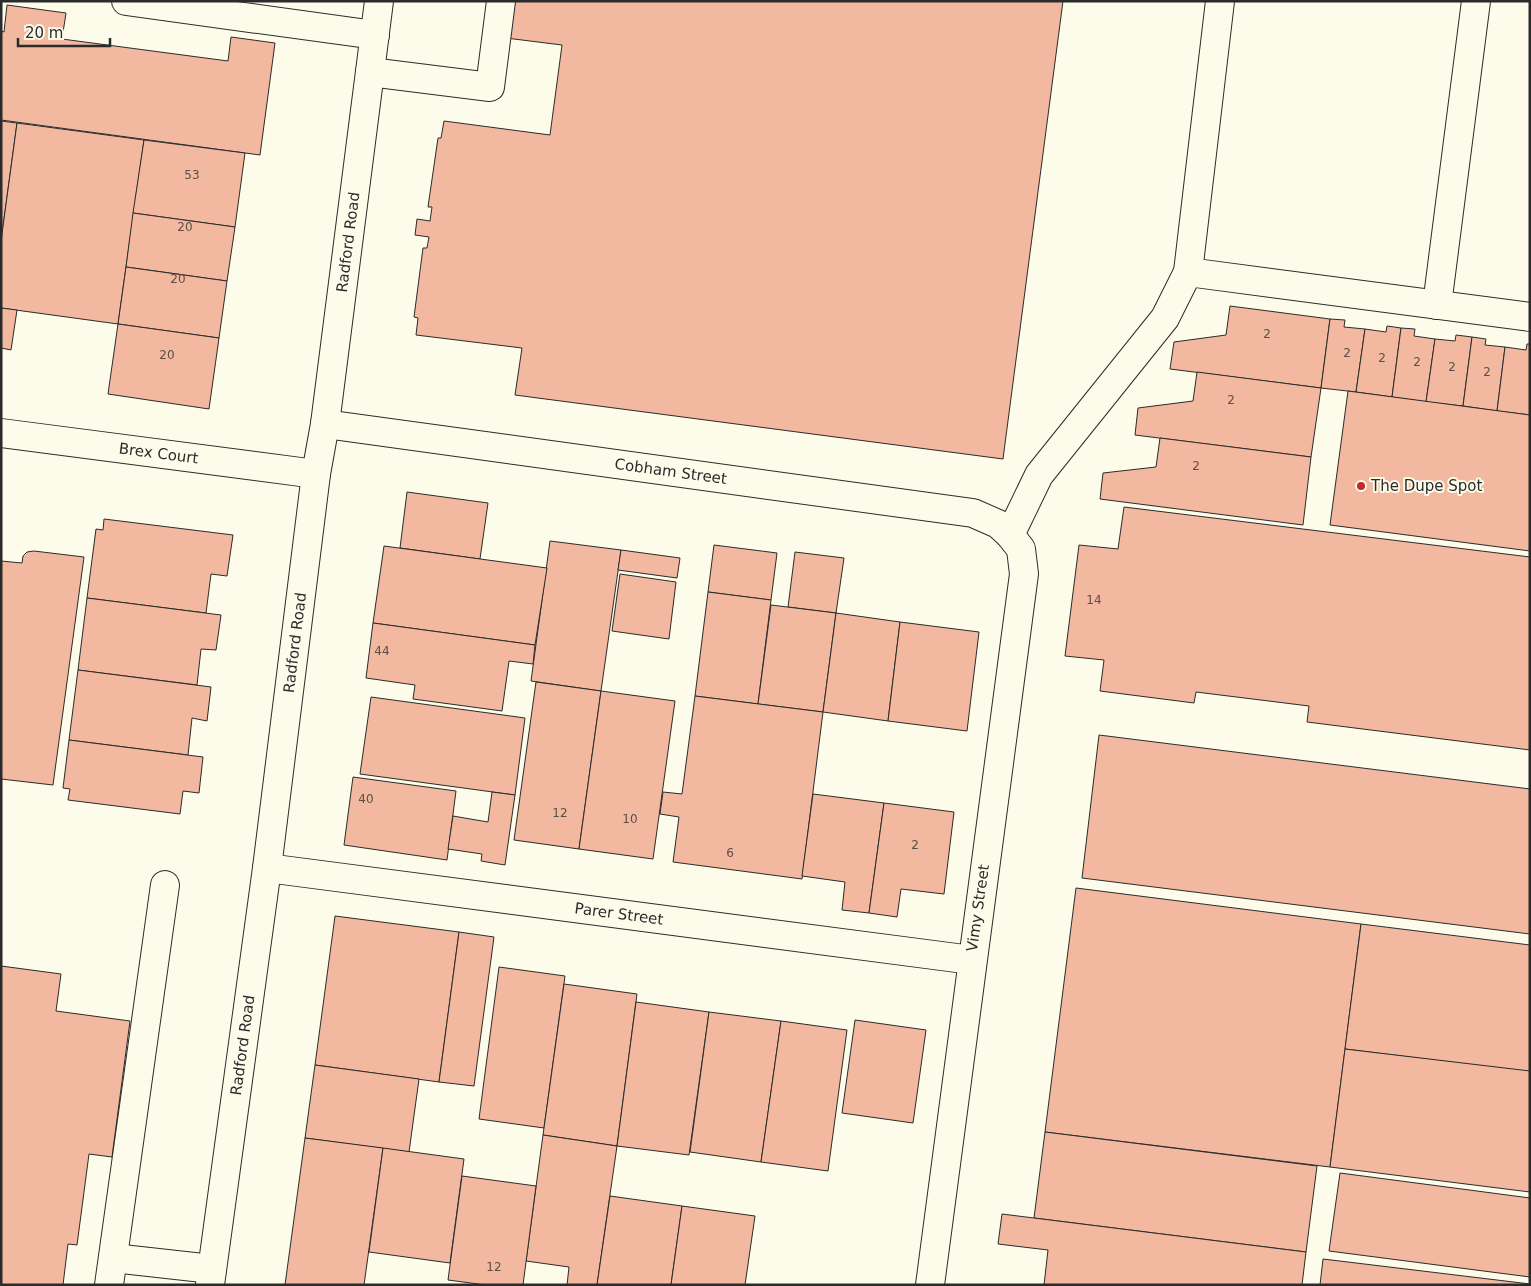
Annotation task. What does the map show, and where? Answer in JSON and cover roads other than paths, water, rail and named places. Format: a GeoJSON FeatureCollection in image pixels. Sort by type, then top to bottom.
{"type":"FeatureCollection","features":[{"type":"Feature","properties":{"kind":"street"},"geometry":{"type":"LineString","coordinates":[[126,1],[375,35]]}},
{"type":"Feature","properties":{"kind":"street","name":"Radford Road"},"geometry":{"type":"LineString","coordinates":[[211,1277],[267,868],[316,474],[325,424],[379,1]]}},
{"type":"Feature","properties":{"kind":"street"},"geometry":{"type":"LineString","coordinates":[[370,72],[490,87],[501,1]]}},
{"type":"Feature","properties":{"kind":"street"},"geometry":{"type":"LineString","coordinates":[[1010,535],[1039,475],[1165,318],[1188,272],[1220,1]]}},
{"type":"Feature","properties":{"kind":"street"},"geometry":{"type":"LineString","coordinates":[[1437,305],[1476,1]]}},
{"type":"Feature","properties":{"kind":"street"},"geometry":{"type":"LineString","coordinates":[[1188,272],[1530,317]]}},
{"type":"Feature","properties":{"kind":"street","name":"Cobham Street"},"geometry":{"type":"LineString","coordinates":[[325,424],[973,513],[998,524],[1010,535]]}},
{"type":"Feature","properties":{"kind":"street","name":"Brex Court"},"geometry":{"type":"LineString","coordinates":[[1,434],[316,474]]}},
{"type":"Feature","properties":{"kind":"street","name":"Vimy Street"},"geometry":{"type":"LineString","coordinates":[[930,1285],[1024,574],[1021,550],[1010,535]]}},
{"type":"Feature","properties":{"kind":"street","name":"Parer Street"},"geometry":{"type":"LineString","coordinates":[[267,868],[972,960]]}},
{"type":"Feature","properties":{"kind":"street"},"geometry":{"type":"LineString","coordinates":[[109,1285],[165,885]]}},
{"type":"Feature","properties":{"kind":"street"},"geometry":{"type":"LineString","coordinates":[[113,1258],[211,1277]]}},
{"type":"Feature","properties":{"kind":"place","name":"The Dupe Spot"},"geometry":{"type":"Point","coordinates":[1361,486]}}]}
